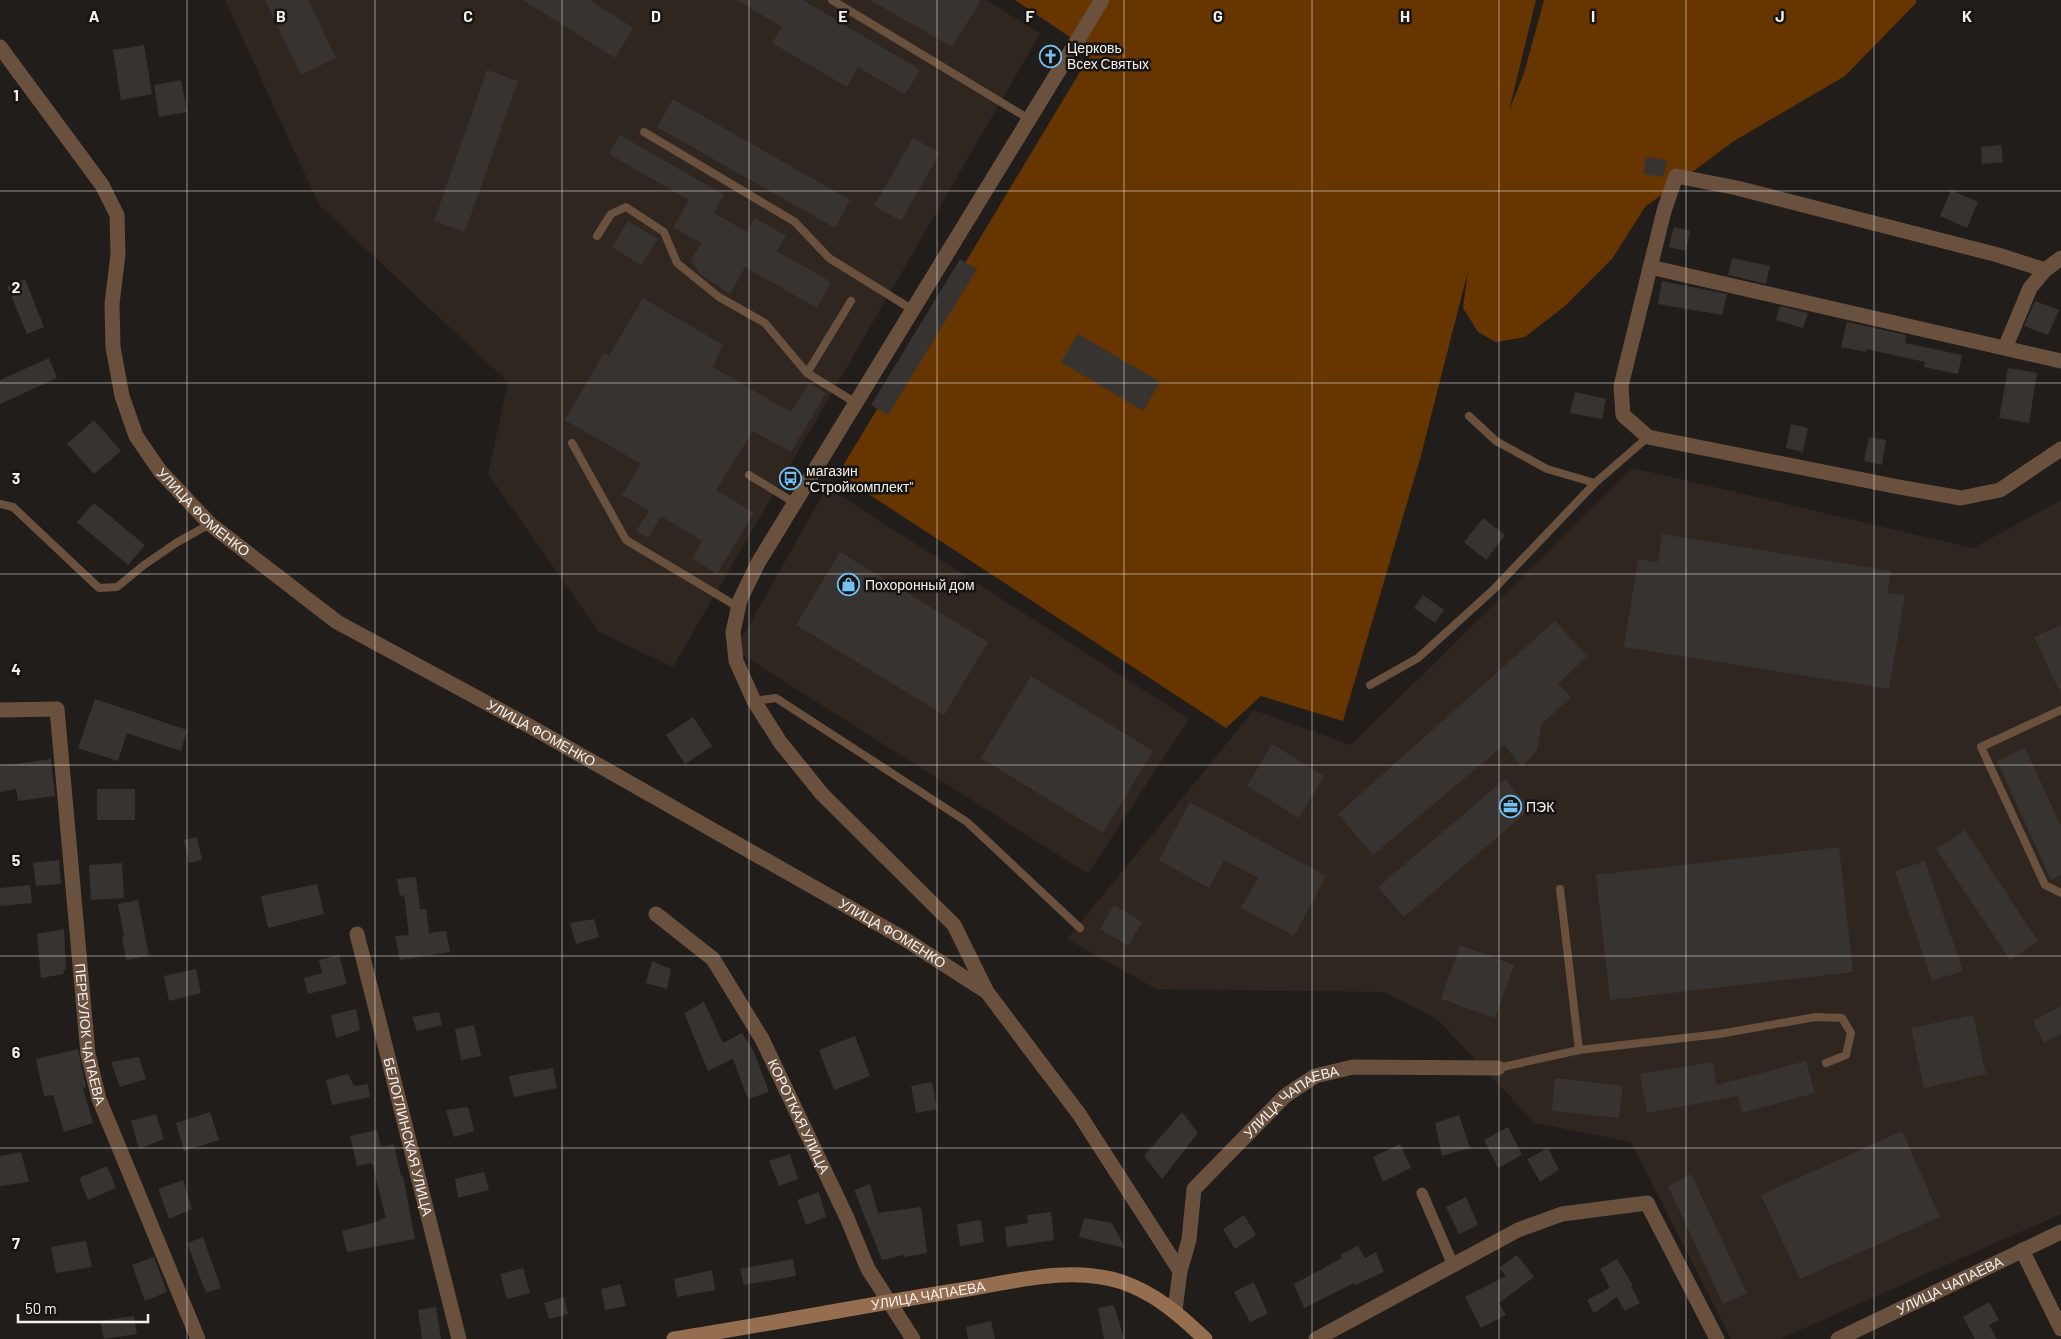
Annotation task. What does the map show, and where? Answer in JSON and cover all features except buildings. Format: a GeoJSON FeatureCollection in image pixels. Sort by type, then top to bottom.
{"type":"FeatureCollection","features":[{"type":"Feature","properties":{"kind":"main road","name":"УЛИЦА ЧАПАЕВА"},"geometry":{"type":"LineString","coordinates":[[674,1339],[889,1301],[1048,1277],[1082,1275],[1122,1282],[1175,1310]]}},
{"type":"Feature","properties":{"kind":"main road"},"geometry":{"type":"LineString","coordinates":[[1175,1310],[1205,1339]]}},
{"type":"Feature","properties":{"kind":"street"},"geometry":{"type":"LineString","coordinates":[[987,992],[954,925],[822,794],[780,742],[754,700],[736,661],[733,632],[740,600],[758,563],[1102,0]]}},
{"type":"Feature","properties":{"kind":"street","name":"УЛИЦА ФОМЕНКО"},"geometry":{"type":"LineString","coordinates":[[0,47],[102,185],[116,215],[118,254],[112,304],[113,347],[122,396],[136,436],[160,471],[210,524],[337,622],[533,728],[903,938],[987,992],[1079,1114],[1180,1271]]}},
{"type":"Feature","properties":{"kind":"street"},"geometry":{"type":"LineString","coordinates":[[2045,270],[1998,255],[1737,188],[1676,176],[1664,211],[1621,386],[1623,415],[1648,437],[1961,498],[2000,490],[2061,449]]}},
{"type":"Feature","properties":{"kind":"street"},"geometry":{"type":"LineString","coordinates":[[2005,348],[2030,288],[2045,270],[2061,258]]}},
{"type":"Feature","properties":{"kind":"street"},"geometry":{"type":"LineString","coordinates":[[1650,267],[2061,361]]}},
{"type":"Feature","properties":{"kind":"street","name":"ПЕРЕУЛОК ЧАПАЕВА"},"geometry":{"type":"LineString","coordinates":[[0,710],[57,709],[88,1054],[98,1100],[198,1339]]}},
{"type":"Feature","properties":{"kind":"street","name":"КОРОТКАЯ УЛИЦА"},"geometry":{"type":"LineString","coordinates":[[656,914],[713,960],[762,1040],[847,1218],[868,1269],[914,1339]]}},
{"type":"Feature","properties":{"kind":"street","name":"БЕЛОГЛИНСКАЯ УЛИЦА"},"geometry":{"type":"LineString","coordinates":[[357,934],[459,1339]]}},
{"type":"Feature","properties":{"kind":"street","name":"УЛИЦА ЧАПАЕВА"},"geometry":{"type":"LineString","coordinates":[[1180,1271],[1189,1240],[1194,1188],[1285,1096],[1315,1076],[1353,1067],[1498,1068]]}},
{"type":"Feature","properties":{"kind":"street"},"geometry":{"type":"LineString","coordinates":[[1422,1193],[1453,1265]]}},
{"type":"Feature","properties":{"kind":"street"},"geometry":{"type":"LineString","coordinates":[[1316,1339],[1518,1230],[1562,1214],[1647,1203],[1717,1339]]}},
{"type":"Feature","properties":{"kind":"street","name":"УЛИЦА ЧАПАЕВА"},"geometry":{"type":"LineString","coordinates":[[1838,1339],[2061,1232]]}},
{"type":"Feature","properties":{"kind":"street"},"geometry":{"type":"LineString","coordinates":[[2022,1250],[2061,1329]]}},
{"type":"Feature","properties":{"kind":"street"},"geometry":{"type":"LineString","coordinates":[[1175,1310],[1180,1271]]}},
{"type":"Feature","properties":{"kind":"lane"},"geometry":{"type":"LineString","coordinates":[[832,0],[1029,119]]}},
{"type":"Feature","properties":{"kind":"lane"},"geometry":{"type":"LineString","coordinates":[[644,132],[795,222],[829,258],[913,310]]}},
{"type":"Feature","properties":{"kind":"lane"},"geometry":{"type":"LineString","coordinates":[[597,236],[611,214],[626,207],[664,232],[677,263],[719,297],[765,323],[807,373],[856,403]]}},
{"type":"Feature","properties":{"kind":"lane"},"geometry":{"type":"LineString","coordinates":[[807,373],[851,301]]}},
{"type":"Feature","properties":{"kind":"lane"},"geometry":{"type":"LineString","coordinates":[[1469,416],[1496,441],[1547,469],[1595,482]]}},
{"type":"Feature","properties":{"kind":"lane"},"geometry":{"type":"LineString","coordinates":[[1370,685],[1418,658],[1486,596],[1595,482],[1648,437]]}},
{"type":"Feature","properties":{"kind":"lane"},"geometry":{"type":"LineString","coordinates":[[572,443],[626,540],[738,607]]}},
{"type":"Feature","properties":{"kind":"lane"},"geometry":{"type":"LineString","coordinates":[[750,475],[795,503]]}},
{"type":"Feature","properties":{"kind":"lane"},"geometry":{"type":"LineString","coordinates":[[0,504],[13,507],[99,588],[117,587],[176,543],[210,524]]}},
{"type":"Feature","properties":{"kind":"lane"},"geometry":{"type":"LineString","coordinates":[[754,700],[776,698],[967,822],[1080,928]]}},
{"type":"Feature","properties":{"kind":"lane"},"geometry":{"type":"LineString","coordinates":[[2061,710],[1982,747],[2045,885],[2061,893]]}},
{"type":"Feature","properties":{"kind":"lane"},"geometry":{"type":"LineString","coordinates":[[1560,889],[1579,1050]]}},
{"type":"Feature","properties":{"kind":"lane"},"geometry":{"type":"LineString","coordinates":[[1498,1068],[1579,1050],[1718,1034],[1816,1017],[1842,1018],[1851,1033],[1846,1055],[1826,1063]]}},
{"type":"Feature","properties":{"kind":"shaded area"},"geometry":{"type":"Polygon","coordinates":[[[225,0],[987,0],[1040,34],[673,667],[599,632],[488,474],[508,382],[319,205],[225,0]]]}},
{"type":"Feature","properties":{"kind":"shaded area"},"geometry":{"type":"Polygon","coordinates":[[[1015,0],[1536,0],[1509,111],[1524,73],[1544,0],[1916,0],[1916,3],[1845,76],[1734,141],[1645,207],[1612,259],[1565,306],[1525,337],[1496,342],[1478,332],[1463,308],[1468,271],[1420,459],[1343,721],[1261,696],[1226,728],[838,474],[1092,52],[1015,0]]]}},
{"type":"Feature","properties":{"kind":"shaded area"},"geometry":{"type":"Polygon","coordinates":[[[1633,468],[1973,548],[2061,500],[2061,1214],[1780,1339],[1731,1339],[1631,1142],[1535,1123],[1437,1019],[1383,992],[1156,989],[1067,939],[1254,710],[1351,745],[1633,468]]]}},
{"type":"Feature","properties":{"kind":"shaded area"},"geometry":{"type":"Polygon","coordinates":[[[827,487],[1189,719],[1088,874],[735,650],[827,487]]]}},
{"type":"Feature","properties":{"kind":"place","name":"Церковь Всех Святых"},"geometry":{"type":"Point","coordinates":[1051,56]}},
{"type":"Feature","properties":{"kind":"place","name":"магазин \"Стройкомплект\""},"geometry":{"type":"Point","coordinates":[790,479]}},
{"type":"Feature","properties":{"kind":"place","name":"Похоронный дом"},"geometry":{"type":"Point","coordinates":[849,585]}},
{"type":"Feature","properties":{"kind":"place","name":"ПЭК"},"geometry":{"type":"Point","coordinates":[1510,807]}}]}
